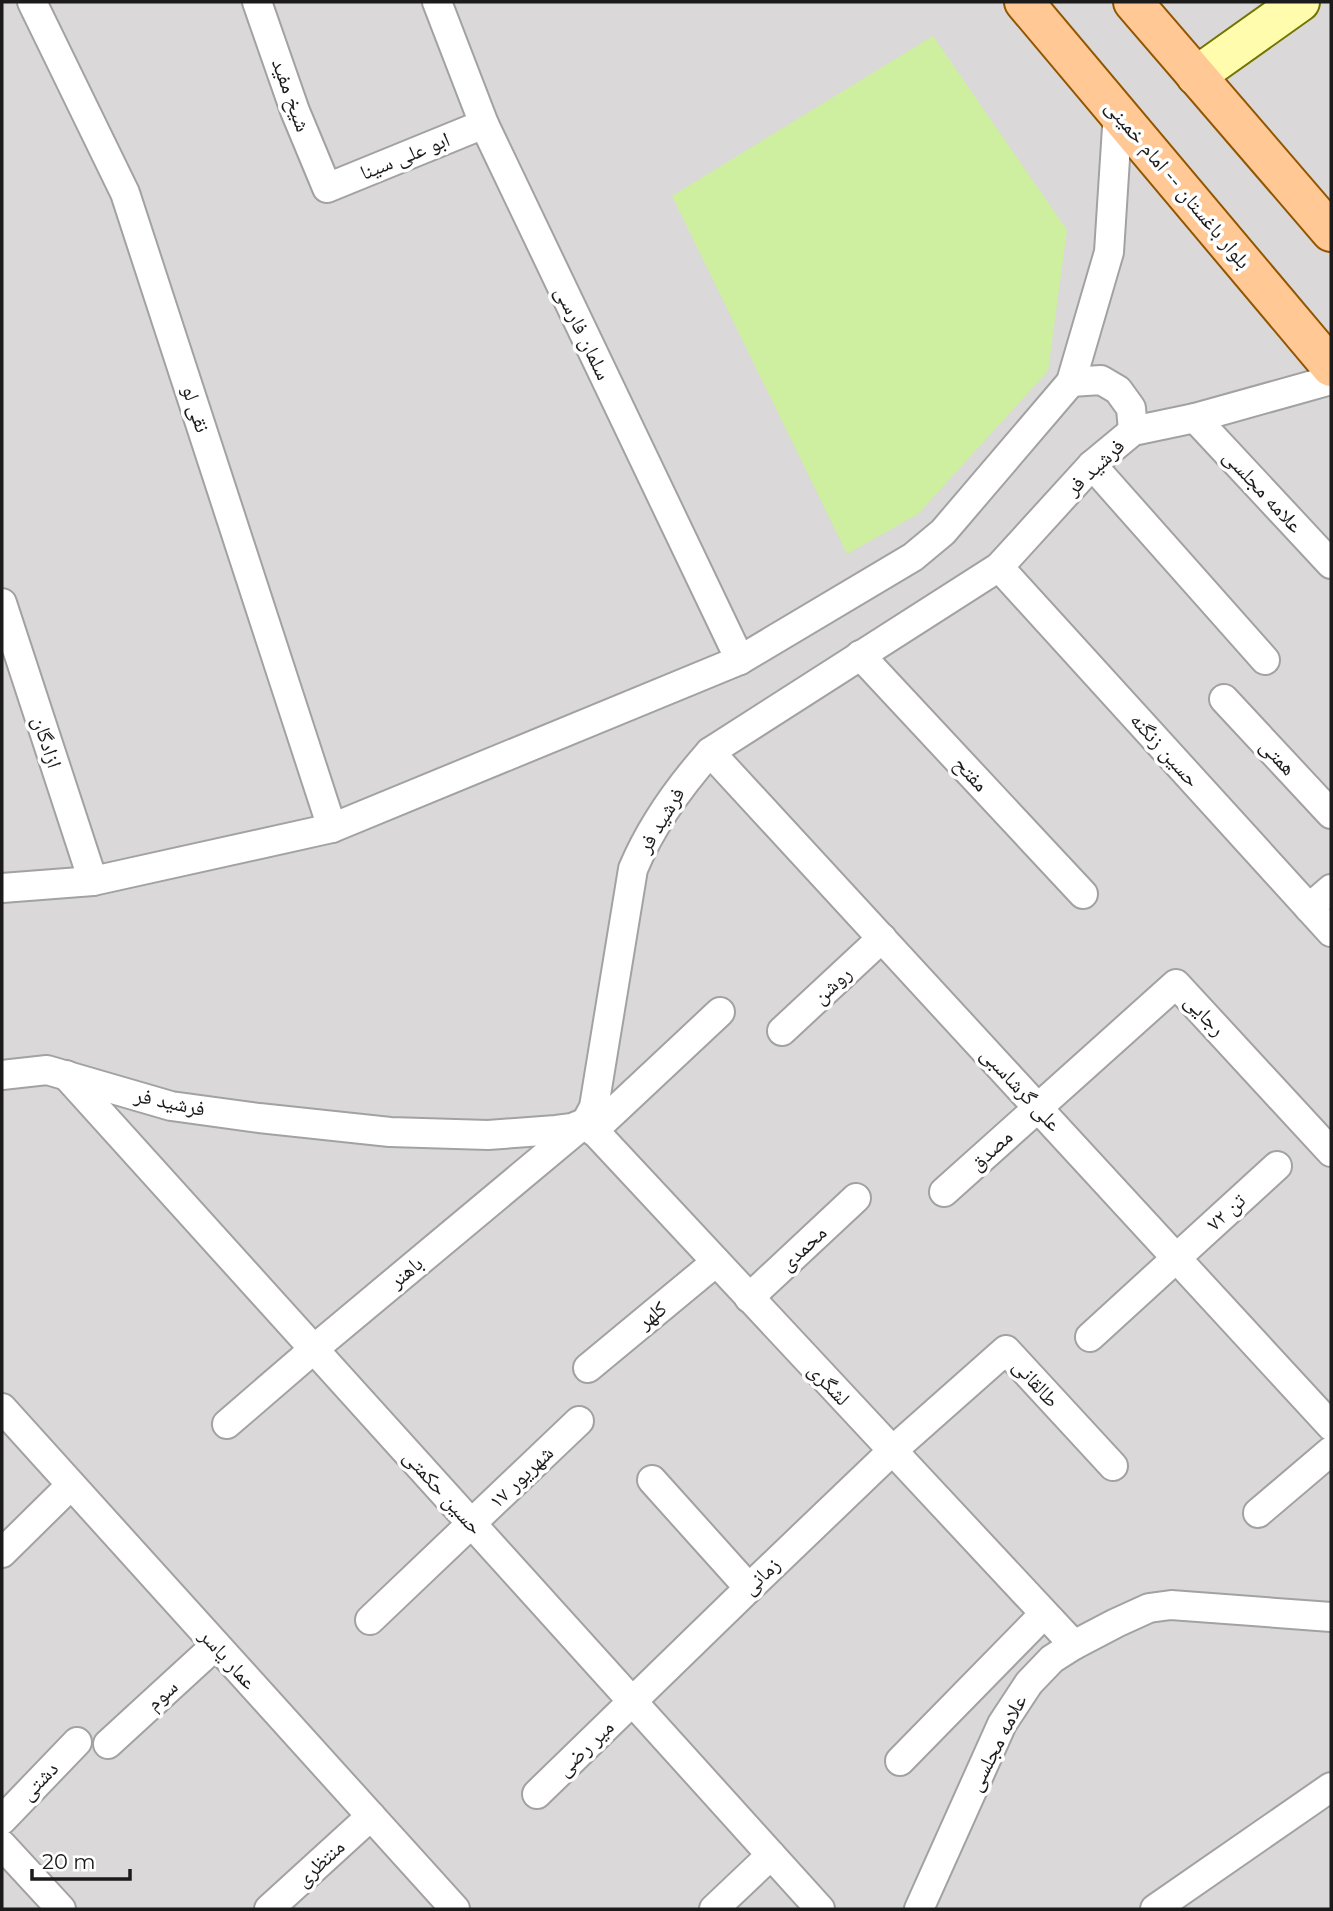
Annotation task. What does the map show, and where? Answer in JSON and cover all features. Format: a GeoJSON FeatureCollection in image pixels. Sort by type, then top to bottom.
{"type":"FeatureCollection","features":[{"type":"Feature","properties":{"kind":"main road","name":"بلوار باغستان -- امام خمینی"},"geometry":{"type":"LineString","coordinates":[[1024,2],[1331,367]]}},
{"type":"Feature","properties":{"kind":"main road"},"geometry":{"type":"LineString","coordinates":[[1133,2],[1331,232]]}},
{"type":"Feature","properties":{"kind":"main road"},"geometry":{"type":"LineString","coordinates":[[1196,76],[1300,2]]}},
{"type":"Feature","properties":{"kind":"street","name":"نقی لو"},"geometry":{"type":"LineString","coordinates":[[32,2],[125,194],[332,828]]}},
{"type":"Feature","properties":{"kind":"street","name":"شیخ مفید"},"geometry":{"type":"LineString","coordinates":[[257,2],[295,111],[327,188]]}},
{"type":"Feature","properties":{"kind":"street","name":"سلمان فارسی"},"geometry":{"type":"LineString","coordinates":[[437,2],[484,124],[740,660]]}},
{"type":"Feature","properties":{"kind":"street"},"geometry":{"type":"LineString","coordinates":[[2,888],[93,881],[332,828],[740,660],[914,558],[943,532],[1071,382],[1109,252],[1118,112]]}},
{"type":"Feature","properties":{"kind":"street","name":"ابو علی سینا"},"geometry":{"type":"LineString","coordinates":[[327,188],[484,124]]}},
{"type":"Feature","properties":{"kind":"street"},"geometry":{"type":"LineString","coordinates":[[1071,382],[1101,380],[1118,390],[1131,408],[1133,432]]}},
{"type":"Feature","properties":{"kind":"street","name":"فرشید فر"},"geometry":{"type":"LineString","coordinates":[[2,1075],[47,1070],[171,1106],[390,1132],[488,1135],[590,1126],[633,869],[642,849],[686,779],[710,752],[999,567],[1092,465],[1133,432],[1195,418],[1331,380]]}},
{"type":"Feature","properties":{"kind":"street","name":"علامه مجلسی"},"geometry":{"type":"LineString","coordinates":[[1195,418],[1331,564]]}},
{"type":"Feature","properties":{"kind":"street"},"geometry":{"type":"LineString","coordinates":[[1092,465],[1265,660]]}},
{"type":"Feature","properties":{"kind":"street","name":"حسین زنگنه"},"geometry":{"type":"LineString","coordinates":[[999,567],[1331,932]]}},
{"type":"Feature","properties":{"kind":"street","name":"ازادگان"},"geometry":{"type":"LineString","coordinates":[[2,603],[93,881]]}},
{"type":"Feature","properties":{"kind":"street","name":"مفتح"},"geometry":{"type":"LineString","coordinates":[[860,655],[1083,894]]}},
{"type":"Feature","properties":{"kind":"street","name":"همتی"},"geometry":{"type":"LineString","coordinates":[[1224,699],[1331,814]]}},
{"type":"Feature","properties":{"kind":"street","name":"علی گرشاسبی"},"geometry":{"type":"LineString","coordinates":[[710,752],[1331,1426]]}},
{"type":"Feature","properties":{"kind":"street"},"geometry":{"type":"LineString","coordinates":[[1309,908],[1331,889]]}},
{"type":"Feature","properties":{"kind":"street","name":"روشن"},"geometry":{"type":"LineString","coordinates":[[782,1031],[882,938]]}},
{"type":"Feature","properties":{"kind":"street","name":"رجایی"},"geometry":{"type":"LineString","coordinates":[[1038,1108],[1176,984],[1331,1152]]}},
{"type":"Feature","properties":{"kind":"street","name":"باهنر"},"geometry":{"type":"LineString","coordinates":[[227,1424],[314,1349],[590,1126],[720,1013]]}},
{"type":"Feature","properties":{"kind":"street","name":"حسین حکمتی"},"geometry":{"type":"LineString","coordinates":[[66,1075],[820,1909]]}},
{"type":"Feature","properties":{"kind":"street","name":"مصدق"},"geometry":{"type":"LineString","coordinates":[[944,1192],[1038,1108]]}},
{"type":"Feature","properties":{"kind":"street","name":"لشگری"},"geometry":{"type":"LineString","coordinates":[[590,1126],[1074,1645]]}},
{"type":"Feature","properties":{"kind":"street","name":"۷۲ تن"},"geometry":{"type":"LineString","coordinates":[[1090,1336],[1277,1166]]}},
{"type":"Feature","properties":{"kind":"street","name":"محمدی"},"geometry":{"type":"LineString","coordinates":[[749,1297],[856,1198]]}},
{"type":"Feature","properties":{"kind":"street","name":"کلهر"},"geometry":{"type":"LineString","coordinates":[[588,1368],[716,1262]]}},
{"type":"Feature","properties":{"kind":"street","name":"طالقانی"},"geometry":{"type":"LineString","coordinates":[[892,1451],[1006,1350],[1113,1466]]}},
{"type":"Feature","properties":{"kind":"street","name":"عمار یاسر"},"geometry":{"type":"LineString","coordinates":[[2,1408],[455,1909]]}},
{"type":"Feature","properties":{"kind":"street","name":"۱۷ شهریور"},"geometry":{"type":"LineString","coordinates":[[370,1620],[579,1421]]}},
{"type":"Feature","properties":{"kind":"street","name":"زمانی"},"geometry":{"type":"LineString","coordinates":[[632,1702],[892,1451]]}},
{"type":"Feature","properties":{"kind":"street"},"geometry":{"type":"LineString","coordinates":[[1258,1513],[1331,1451]]}},
{"type":"Feature","properties":{"kind":"street"},"geometry":{"type":"LineString","coordinates":[[652,1480],[749,1588]]}},
{"type":"Feature","properties":{"kind":"street"},"geometry":{"type":"LineString","coordinates":[[2,1553],[71,1485]]}},
{"type":"Feature","properties":{"kind":"street","name":"علامه مجلسی"},"geometry":{"type":"LineString","coordinates":[[919,1909],[1002,1724],[1029,1683],[1052,1659],[1074,1645],[1149,1608],[1171,1605],[1331,1616]]}},
{"type":"Feature","properties":{"kind":"street"},"geometry":{"type":"LineString","coordinates":[[900,1761],[1044,1614]]}},
{"type":"Feature","properties":{"kind":"street","name":"سوم"},"geometry":{"type":"LineString","coordinates":[[108,1744],[216,1645]]}},
{"type":"Feature","properties":{"kind":"street","name":"میر رضی"},"geometry":{"type":"LineString","coordinates":[[537,1794],[632,1702]]}},
{"type":"Feature","properties":{"kind":"street","name":"دشتی"},"geometry":{"type":"LineString","coordinates":[[2,1820],[77,1742]]}},
{"type":"Feature","properties":{"kind":"street"},"geometry":{"type":"LineString","coordinates":[[1155,1909],[1331,1787]]}},
{"type":"Feature","properties":{"kind":"street","name":"منتظری"},"geometry":{"type":"LineString","coordinates":[[269,1909],[371,1816]]}},
{"type":"Feature","properties":{"kind":"street"},"geometry":{"type":"LineString","coordinates":[[2,1845],[61,1909]]}},
{"type":"Feature","properties":{"kind":"street"},"geometry":{"type":"LineString","coordinates":[[713,1909],[771,1855]]}},
{"type":"Feature","properties":{"kind":"shaded area"},"geometry":{"type":"Polygon","coordinates":[[[2,2],[1331,2],[1331,1909],[2,1909],[2,2]]]}},
{"type":"Feature","properties":{"kind":"green space"},"geometry":{"type":"Polygon","coordinates":[[[933,36],[1067,230],[1048,371],[918,514],[847,554],[672,196],[933,36]]]}}]}
